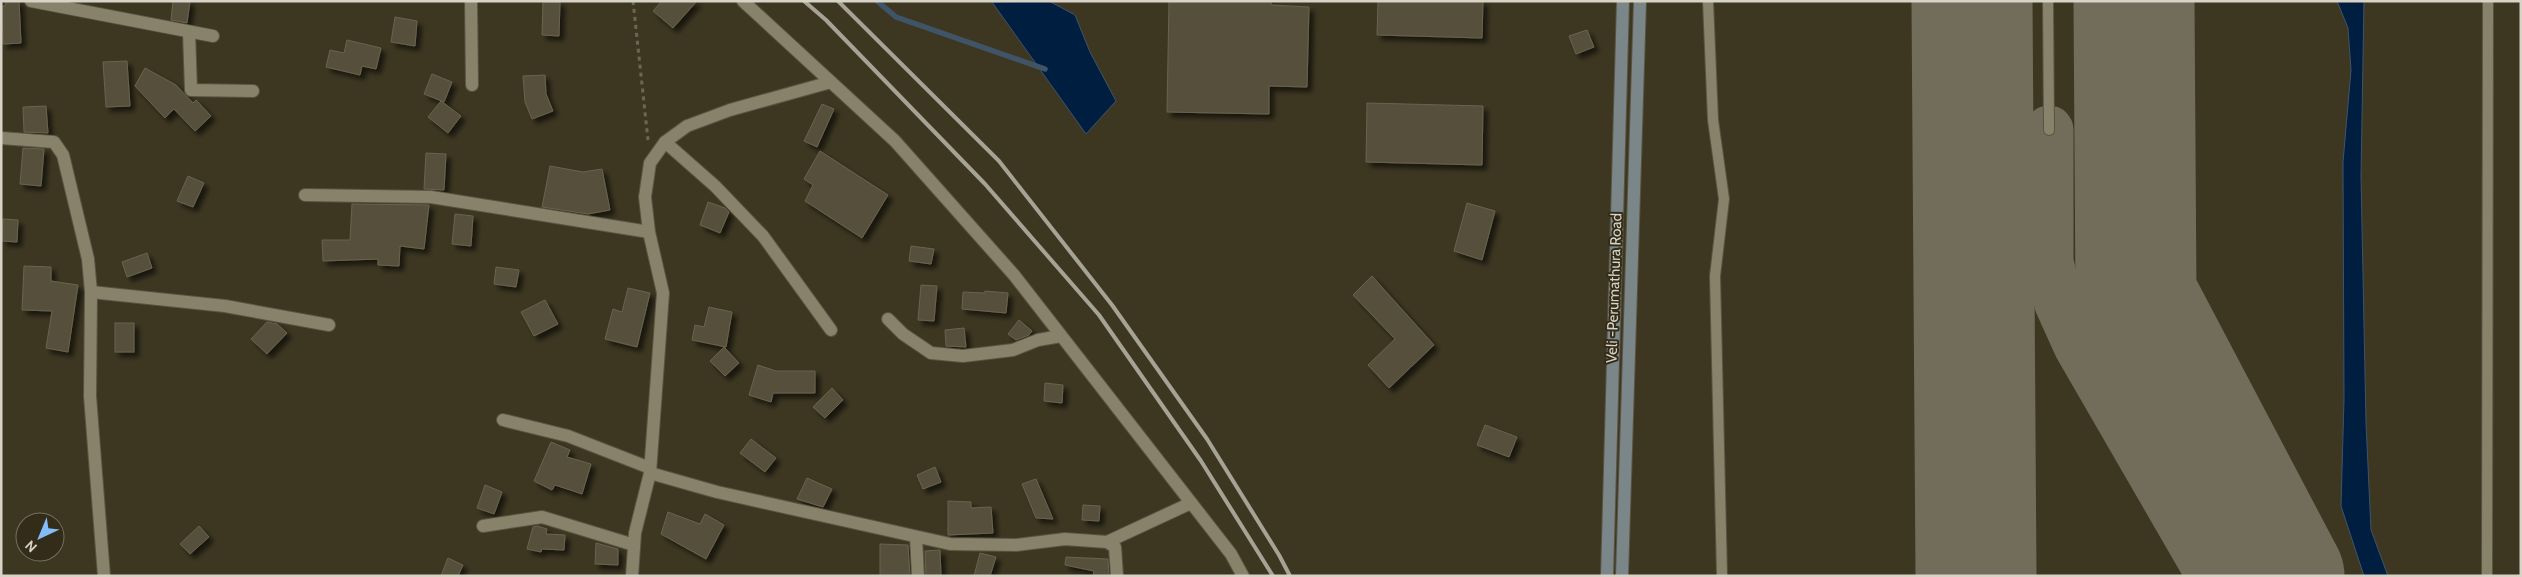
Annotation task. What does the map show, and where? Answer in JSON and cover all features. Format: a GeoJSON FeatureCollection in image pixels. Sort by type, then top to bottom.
{"type":"FeatureCollection","features":[{"type":"Feature","properties":{"kind":"main road"},"geometry":{"type":"LineString","coordinates":[[1607,576],[1623,1]]}},
{"type":"Feature","properties":{"kind":"main road","name":"Veli -Perumathura Road"},"geometry":{"type":"LineString","coordinates":[[1622,576],[1640,1]]}},
{"type":"Feature","properties":{"kind":"street"},"geometry":{"type":"LineString","coordinates":[[31,1],[93,15],[213,36]]}},
{"type":"Feature","properties":{"kind":"street"},"geometry":{"type":"LineString","coordinates":[[93,1],[93,15]]}},
{"type":"Feature","properties":{"kind":"street"},"geometry":{"type":"LineString","coordinates":[[471,1],[472,85]]}},
{"type":"Feature","properties":{"kind":"street"},"geometry":{"type":"LineString","coordinates":[[743,1],[895,141],[1014,276],[1230,554],[1243,576]]}},
{"type":"Feature","properties":{"kind":"street"},"geometry":{"type":"LineString","coordinates":[[189,32],[191,90],[253,91]]}},
{"type":"Feature","properties":{"kind":"street"},"geometry":{"type":"LineString","coordinates":[[632,576],[635,533],[650,471],[663,293],[649,232],[645,196],[650,163],[666,142],[687,126],[730,110],[831,82]]}},
{"type":"Feature","properties":{"kind":"street"},"geometry":{"type":"LineString","coordinates":[[1,138],[54,142],[59,147],[63,155],[88,259],[90,292],[90,396],[104,576]]}},
{"type":"Feature","properties":{"kind":"street"},"geometry":{"type":"LineString","coordinates":[[666,142],[715,186],[763,236],[830,330]]}},
{"type":"Feature","properties":{"kind":"street"},"geometry":{"type":"LineString","coordinates":[[306,195],[431,197],[649,232]]}},
{"type":"Feature","properties":{"kind":"street"},"geometry":{"type":"LineString","coordinates":[[90,292],[225,306],[329,325]]}},
{"type":"Feature","properties":{"kind":"street"},"geometry":{"type":"LineString","coordinates":[[888,319],[903,334],[931,353],[962,356],[1013,350],[1038,340],[1061,336]]}},
{"type":"Feature","properties":{"kind":"street"},"geometry":{"type":"LineString","coordinates":[[503,420],[568,436],[650,471],[717,492],[916,537],[959,545],[1016,545],[1065,539],[1107,542],[1115,547],[1117,576]]}},
{"type":"Feature","properties":{"kind":"street"},"geometry":{"type":"LineString","coordinates":[[1107,542],[1191,503]]}},
{"type":"Feature","properties":{"kind":"street"},"geometry":{"type":"LineString","coordinates":[[482,526],[542,517],[634,545]]}},
{"type":"Feature","properties":{"kind":"street"},"geometry":{"type":"LineString","coordinates":[[916,537],[918,576]]}},
{"type":"Feature","properties":{"kind":"lane"},"geometry":{"type":"LineString","coordinates":[[1708,1],[1713,120],[1724,199],[1715,276],[1722,576]]}},
{"type":"Feature","properties":{"kind":"lane"},"geometry":{"type":"LineString","coordinates":[[2048,1],[2049,130]]}},
{"type":"Feature","properties":{"kind":"lane"},"geometry":{"type":"LineString","coordinates":[[2487,576],[2488,1]]}},
{"type":"Feature","properties":{"kind":"path"},"geometry":{"type":"LineString","coordinates":[[633,1],[650,163]]}},
{"type":"Feature","properties":{"kind":"water"},"geometry":{"type":"Polygon","coordinates":[[[1049,1],[1075,15],[1090,52],[1116,101],[1086,134],[992,2],[1049,1]]]}},
{"type":"Feature","properties":{"kind":"water"},"geometry":{"type":"Polygon","coordinates":[[[2337,1],[2364,1],[2361,176],[2366,423],[2371,530],[2388,576],[2364,576],[2341,506],[2344,399],[2343,162],[2351,70],[2348,28],[2337,1]]]}},
{"type":"Feature","properties":{"kind":"building"},"geometry":{"type":"Polygon","coordinates":[[[6,1],[19,1],[21,43],[3,44],[2,6],[5,6],[6,1]]]}},
{"type":"Feature","properties":{"kind":"building"},"geometry":{"type":"Polygon","coordinates":[[[173,1],[190,1],[187,23],[171,20],[173,1]]]}},
{"type":"Feature","properties":{"kind":"building"},"geometry":{"type":"Polygon","coordinates":[[[662,1],[697,1],[673,28],[653,11],[662,1]]]}},
{"type":"Feature","properties":{"kind":"building"},"geometry":{"type":"Polygon","coordinates":[[[1169,1],[1271,1],[1271,5],[1309,7],[1307,87],[1269,86],[1269,114],[1167,112],[1169,1]]]}},
{"type":"Feature","properties":{"kind":"building"},"geometry":{"type":"Polygon","coordinates":[[[1378,1],[1483,1],[1482,38],[1377,35],[1378,1]]]}},
{"type":"Feature","properties":{"kind":"building"},"geometry":{"type":"Polygon","coordinates":[[[543,2],[560,2],[559,36],[542,35],[543,2]]]}},
{"type":"Feature","properties":{"kind":"building"},"geometry":{"type":"Polygon","coordinates":[[[395,17],[417,21],[415,46],[391,42],[395,17]]]}},
{"type":"Feature","properties":{"kind":"building"},"geometry":{"type":"Polygon","coordinates":[[[1587,30],[1594,47],[1576,54],[1569,36],[1587,30]]]}},
{"type":"Feature","properties":{"kind":"building"},"geometry":{"type":"Polygon","coordinates":[[[347,40],[381,48],[376,69],[362,66],[360,75],[326,67],[330,50],[344,53],[347,40]]]}},
{"type":"Feature","properties":{"kind":"building"},"geometry":{"type":"Polygon","coordinates":[[[127,61],[130,106],[106,107],[103,62],[127,61]]]}},
{"type":"Feature","properties":{"kind":"building"},"geometry":{"type":"Polygon","coordinates":[[[145,68],[176,85],[193,103],[196,100],[211,116],[195,131],[174,109],[165,118],[135,86],[145,68]]]}},
{"type":"Feature","properties":{"kind":"building"},"geometry":{"type":"Polygon","coordinates":[[[432,74],[452,82],[444,102],[424,94],[432,74]]]}},
{"type":"Feature","properties":{"kind":"building"},"geometry":{"type":"Polygon","coordinates":[[[545,75],[546,94],[553,111],[532,119],[525,102],[523,76],[545,75]]]}},
{"type":"Feature","properties":{"kind":"building"},"geometry":{"type":"Polygon","coordinates":[[[441,101],[461,116],[448,133],[428,117],[441,101]]]}},
{"type":"Feature","properties":{"kind":"building"},"geometry":{"type":"Polygon","coordinates":[[[1367,103],[1483,106],[1482,165],[1366,162],[1367,103]]]}},
{"type":"Feature","properties":{"kind":"building"},"geometry":{"type":"Polygon","coordinates":[[[822,104],[834,109],[817,147],[804,141],[822,104]]]}},
{"type":"Feature","properties":{"kind":"building"},"geometry":{"type":"Polygon","coordinates":[[[46,106],[48,133],[24,132],[23,107],[46,106]]]}},
{"type":"Feature","properties":{"kind":"building"},"geometry":{"type":"Polygon","coordinates":[[[23,148],[44,149],[41,186],[20,184],[23,148]]]}},
{"type":"Feature","properties":{"kind":"building"},"geometry":{"type":"Polygon","coordinates":[[[820,151],[888,195],[862,238],[805,201],[813,185],[804,179],[820,151]]]}},
{"type":"Feature","properties":{"kind":"building"},"geometry":{"type":"Polygon","coordinates":[[[426,153],[446,154],[444,190],[424,189],[426,153]]]}},
{"type":"Feature","properties":{"kind":"building"},"geometry":{"type":"Polygon","coordinates":[[[550,166],[583,172],[602,169],[610,210],[588,214],[542,207],[550,166]]]}},
{"type":"Feature","properties":{"kind":"building"},"geometry":{"type":"Polygon","coordinates":[[[188,176],[204,183],[193,207],[177,201],[188,176]]]}},
{"type":"Feature","properties":{"kind":"building"},"geometry":{"type":"Polygon","coordinates":[[[708,202],[725,208],[729,212],[720,233],[700,225],[708,202]]]}},
{"type":"Feature","properties":{"kind":"building"},"geometry":{"type":"Polygon","coordinates":[[[1467,203],[1495,211],[1482,260],[1454,251],[1467,203]]]}},
{"type":"Feature","properties":{"kind":"building"},"geometry":{"type":"Polygon","coordinates":[[[352,204],[429,205],[424,249],[400,246],[399,266],[378,265],[378,259],[323,261],[322,240],[350,240],[352,204]]]}},
{"type":"Feature","properties":{"kind":"building"},"geometry":{"type":"Polygon","coordinates":[[[455,214],[473,216],[471,246],[452,244],[455,214]]]}},
{"type":"Feature","properties":{"kind":"building"},"geometry":{"type":"Polygon","coordinates":[[[3,219],[18,220],[17,242],[2,241],[3,219]]]}},
{"type":"Feature","properties":{"kind":"building"},"geometry":{"type":"Polygon","coordinates":[[[911,246],[934,249],[931,264],[909,261],[911,246]]]}},
{"type":"Feature","properties":{"kind":"building"},"geometry":{"type":"Polygon","coordinates":[[[147,253],[152,268],[127,277],[122,262],[147,253]]]}},
{"type":"Feature","properties":{"kind":"building"},"geometry":{"type":"Polygon","coordinates":[[[24,266],[51,267],[51,281],[78,285],[68,352],[46,348],[52,311],[22,310],[24,266]]]}},
{"type":"Feature","properties":{"kind":"building"},"geometry":{"type":"Polygon","coordinates":[[[496,267],[519,270],[516,287],[494,284],[496,267]]]}},
{"type":"Feature","properties":{"kind":"building"},"geometry":{"type":"Polygon","coordinates":[[[1372,276],[1434,345],[1389,388],[1368,365],[1395,339],[1353,295],[1372,276]]]}},
{"type":"Feature","properties":{"kind":"building"},"geometry":{"type":"Polygon","coordinates":[[[921,285],[937,286],[934,321],[918,320],[921,285]]]}},
{"type":"Feature","properties":{"kind":"building"},"geometry":{"type":"Polygon","coordinates":[[[628,288],[650,293],[637,347],[605,339],[613,309],[622,312],[628,288]]]}},
{"type":"Feature","properties":{"kind":"building"},"geometry":{"type":"Polygon","coordinates":[[[985,291],[1008,293],[1006,313],[962,309],[963,292],[984,293],[985,291]]]}},
{"type":"Feature","properties":{"kind":"building"},"geometry":{"type":"Polygon","coordinates":[[[545,300],[558,324],[534,336],[521,312],[545,300]]]}},
{"type":"Feature","properties":{"kind":"building"},"geometry":{"type":"Polygon","coordinates":[[[709,307],[732,312],[726,347],[692,340],[695,325],[704,327],[709,307]]]}},
{"type":"Feature","properties":{"kind":"building"},"geometry":{"type":"Polygon","coordinates":[[[1019,320],[1032,331],[1029,335],[1016,340],[1008,334],[1019,320]]]}},
{"type":"Feature","properties":{"kind":"building"},"geometry":{"type":"Polygon","coordinates":[[[267,322],[277,324],[287,333],[267,354],[251,339],[267,322]]]}},
{"type":"Feature","properties":{"kind":"building"},"geometry":{"type":"Polygon","coordinates":[[[115,323],[134,323],[134,352],[115,352],[115,323]]]}},
{"type":"Feature","properties":{"kind":"building"},"geometry":{"type":"Polygon","coordinates":[[[964,328],[966,347],[946,346],[945,330],[964,328]]]}},
{"type":"Feature","properties":{"kind":"building"},"geometry":{"type":"Polygon","coordinates":[[[724,347],[739,363],[725,376],[710,361],[724,347]]]}},
{"type":"Feature","properties":{"kind":"building"},"geometry":{"type":"Polygon","coordinates":[[[758,365],[776,371],[815,371],[815,393],[773,393],[771,402],[749,395],[758,365]]]}},
{"type":"Feature","properties":{"kind":"building"},"geometry":{"type":"Polygon","coordinates":[[[1045,383],[1063,385],[1062,403],[1044,401],[1045,383]]]}},
{"type":"Feature","properties":{"kind":"building"},"geometry":{"type":"Polygon","coordinates":[[[832,388],[843,400],[825,418],[813,407],[832,388]]]}},
{"type":"Feature","properties":{"kind":"building"},"geometry":{"type":"Polygon","coordinates":[[[1485,425],[1517,437],[1509,457],[1477,445],[1485,425]]]}},
{"type":"Feature","properties":{"kind":"building"},"geometry":{"type":"Polygon","coordinates":[[[751,439],[776,458],[765,472],[740,453],[751,439]]]}},
{"type":"Feature","properties":{"kind":"building"},"geometry":{"type":"Polygon","coordinates":[[[551,442],[570,450],[567,457],[591,464],[582,494],[555,485],[552,490],[534,481],[551,442]]]}},
{"type":"Feature","properties":{"kind":"building"},"geometry":{"type":"Polygon","coordinates":[[[935,467],[941,482],[923,489],[917,475],[935,467]]]}},
{"type":"Feature","properties":{"kind":"building"},"geometry":{"type":"Polygon","coordinates":[[[807,478],[832,489],[823,507],[797,499],[807,478]]]}},
{"type":"Feature","properties":{"kind":"building"},"geometry":{"type":"Polygon","coordinates":[[[1036,479],[1053,519],[1036,518],[1022,484],[1036,479]]]}},
{"type":"Feature","properties":{"kind":"building"},"geometry":{"type":"Polygon","coordinates":[[[485,485],[502,492],[494,514],[477,508],[485,485]]]}},
{"type":"Feature","properties":{"kind":"building"},"geometry":{"type":"Polygon","coordinates":[[[948,501],[971,502],[971,508],[991,507],[993,533],[948,535],[948,501]]]}},
{"type":"Feature","properties":{"kind":"building"},"geometry":{"type":"Polygon","coordinates":[[[1083,505],[1100,506],[1099,521],[1082,520],[1083,505]]]}},
{"type":"Feature","properties":{"kind":"building"},"geometry":{"type":"Polygon","coordinates":[[[668,512],[700,524],[705,514],[724,525],[706,559],[661,534],[668,512]]]}},
{"type":"Feature","properties":{"kind":"building"},"geometry":{"type":"Polygon","coordinates":[[[199,526],[209,537],[190,554],[180,544],[199,526]]]}},
{"type":"Feature","properties":{"kind":"building"},"geometry":{"type":"Polygon","coordinates":[[[537,526],[547,529],[546,534],[565,535],[564,550],[542,549],[541,552],[527,549],[533,527],[537,526]]]}},
{"type":"Feature","properties":{"kind":"building"},"geometry":{"type":"Polygon","coordinates":[[[596,543],[618,549],[618,565],[595,564],[596,543]]]}},
{"type":"Feature","properties":{"kind":"building"},"geometry":{"type":"Polygon","coordinates":[[[880,544],[908,545],[910,576],[880,576],[880,544]]]}},
{"type":"Feature","properties":{"kind":"building"},"geometry":{"type":"Polygon","coordinates":[[[940,550],[941,576],[926,576],[925,551],[940,550]]]}},
{"type":"Feature","properties":{"kind":"building"},"geometry":{"type":"Polygon","coordinates":[[[980,553],[996,557],[990,576],[974,576],[980,553]]]}},
{"type":"Feature","properties":{"kind":"building"},"geometry":{"type":"Polygon","coordinates":[[[1066,557],[1108,559],[1109,576],[1093,576],[1094,571],[1065,565],[1066,557]]]}},
{"type":"Feature","properties":{"kind":"building"},"geometry":{"type":"Polygon","coordinates":[[[448,558],[463,565],[458,576],[441,576],[448,558]]]}},
{"type":"Feature","properties":{"kind":"waterway"},"geometry":{"type":"LineString","coordinates":[[877,1],[896,17],[1045,69]]}},
{"type":"Feature","properties":{"kind":"taxiway"},"geometry":{"type":"LineString","coordinates":[[2049,130],[2049,262],[2059,304],[2078,346],[2211,576]]}},
{"type":"Feature","properties":{"kind":"runway"},"geometry":{"type":"LineString","coordinates":[[1972,1],[1976,576]]}},
{"type":"Feature","properties":{"kind":"runway"},"geometry":{"type":"LineString","coordinates":[[2134,1],[2136,295],[2284,576]]}},
{"type":"Feature","properties":{"kind":"railway"},"geometry":{"type":"LineString","coordinates":[[804,1],[826,20],[985,184],[1099,315],[1201,461],[1273,576]]}},
{"type":"Feature","properties":{"kind":"railway"},"geometry":{"type":"LineString","coordinates":[[838,1],[999,161],[1112,305],[1207,439],[1290,576]]}}]}
